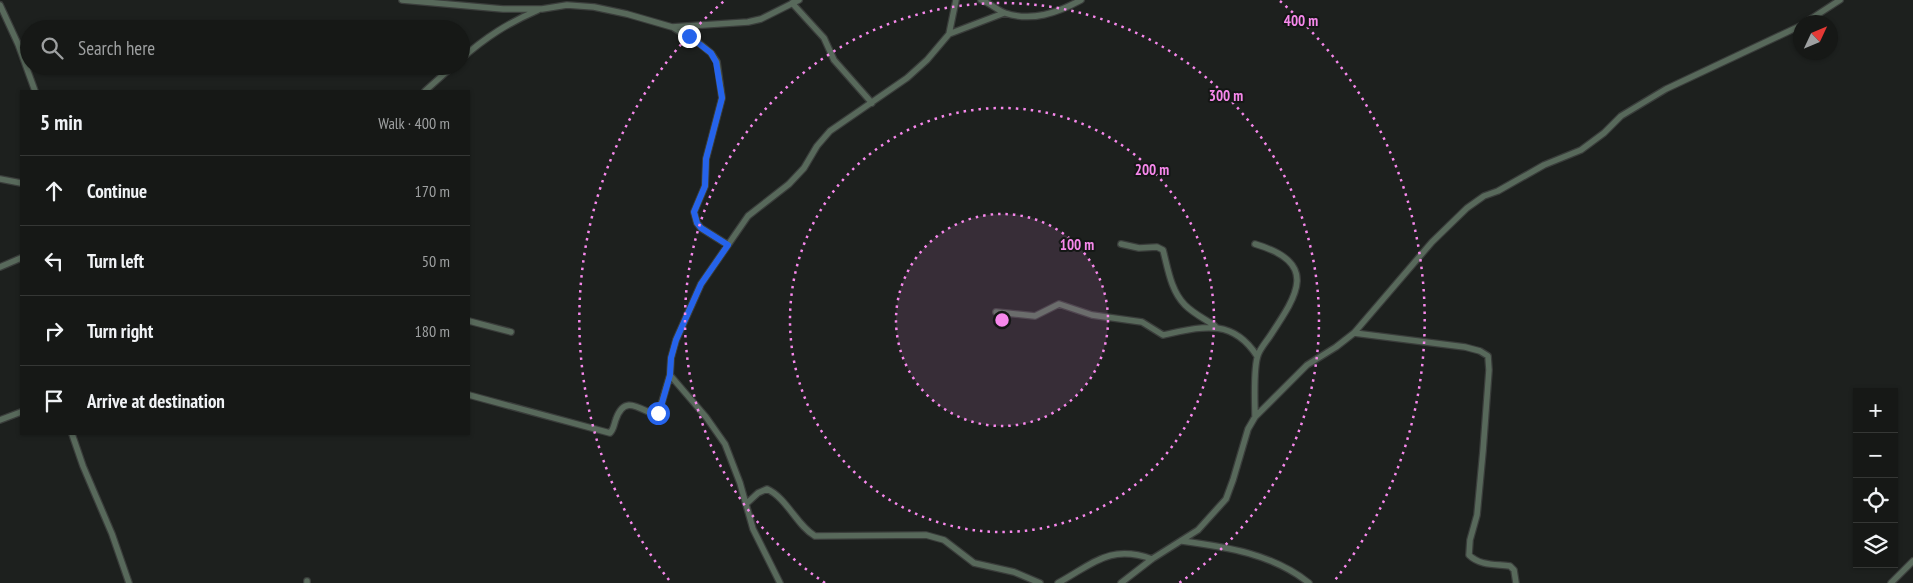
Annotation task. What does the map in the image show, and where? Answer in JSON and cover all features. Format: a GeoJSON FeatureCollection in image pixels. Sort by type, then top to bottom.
{"type":"FeatureCollection","features":[{"type":"Feature","properties":{"kind":"street"},"geometry":{"type":"LineString","coordinates":[[402,0],[503,9],[542,9],[567,6],[594,7],[628,14],[672,27],[700,44],[711,53],[716,62],[722,98],[706,159],[705,186],[694,212],[697,223],[701,228],[728,245]]}},
{"type":"Feature","properties":{"kind":"street"},"geometry":{"type":"LineString","coordinates":[[672,27],[748,22],[761,19],[799,0]]}},
{"type":"Feature","properties":{"kind":"street"},"geometry":{"type":"LineString","coordinates":[[950,34],[956,0]]}},
{"type":"Feature","properties":{"kind":"street"},"geometry":{"type":"LineString","coordinates":[[981,0],[1004,13],[1038,17],[1063,9],[1081,0]]}},
{"type":"Feature","properties":{"kind":"street"},"geometry":{"type":"LineString","coordinates":[[1817,15],[1840,0]]}},
{"type":"Feature","properties":{"kind":"street"},"geometry":{"type":"LineString","coordinates":[[792,3],[824,38],[834,60],[872,103]]}},
{"type":"Feature","properties":{"kind":"street"},"geometry":{"type":"LineString","coordinates":[[0,5],[20,51]]}},
{"type":"Feature","properties":{"kind":"street"},"geometry":{"type":"LineString","coordinates":[[470,52],[502,28],[542,9]]}},
{"type":"Feature","properties":{"kind":"street"},"geometry":{"type":"LineString","coordinates":[[470,394],[610,433],[621,409],[627,405],[638,406],[652,414],[659,412],[670,375],[671,358],[676,340],[701,284],[748,216],[789,184],[804,168],[817,146],[830,131],[907,78],[921,66],[950,34],[1004,13]]}},
{"type":"Feature","properties":{"kind":"street"},"geometry":{"type":"LineString","coordinates":[[1121,583],[1152,559],[1198,530],[1226,499],[1246,437],[1255,417],[1307,365],[1354,333],[1432,242],[1467,208],[1484,196],[1498,191],[1544,165],[1581,150],[1604,133],[1621,116],[1666,89],[1793,29]]}},
{"type":"Feature","properties":{"kind":"street"},"geometry":{"type":"LineString","coordinates":[[29,75],[35,90]]}},
{"type":"Feature","properties":{"kind":"street"},"geometry":{"type":"LineString","coordinates":[[426,90],[443,75]]}},
{"type":"Feature","properties":{"kind":"street"},"geometry":{"type":"LineString","coordinates":[[0,179],[20,183]]}},
{"type":"Feature","properties":{"kind":"street"},"geometry":{"type":"LineString","coordinates":[[1121,244],[1139,248],[1157,247],[1163,250],[1168,273],[1180,298],[1192,311],[1214,326],[1236,334],[1252,347],[1257,356]]}},
{"type":"Feature","properties":{"kind":"street"},"geometry":{"type":"LineString","coordinates":[[1255,244],[1275,250],[1285,256],[1294,267],[1298,280],[1295,295],[1257,356],[1255,417]]}},
{"type":"Feature","properties":{"kind":"street"},"geometry":{"type":"LineString","coordinates":[[0,267],[20,258]]}},
{"type":"Feature","properties":{"kind":"street"},"geometry":{"type":"LineString","coordinates":[[996,312],[1035,316],[1059,304],[1092,314],[1142,322],[1163,335],[1214,326]]}},
{"type":"Feature","properties":{"kind":"street"},"geometry":{"type":"LineString","coordinates":[[470,321],[511,332]]}},
{"type":"Feature","properties":{"kind":"street"},"geometry":{"type":"LineString","coordinates":[[1354,333],[1465,347],[1480,351],[1488,356],[1489,370],[1483,451],[1476,515],[1470,540],[1469,555],[1482,563],[1510,566],[1514,570],[1516,583]]}},
{"type":"Feature","properties":{"kind":"street"},"geometry":{"type":"LineString","coordinates":[[670,375],[706,417],[725,444],[753,528],[780,583]]}},
{"type":"Feature","properties":{"kind":"street"},"geometry":{"type":"LineString","coordinates":[[0,420],[20,412]]}},
{"type":"Feature","properties":{"kind":"street"},"geometry":{"type":"LineString","coordinates":[[72,435],[83,466],[112,534],[129,583]]}},
{"type":"Feature","properties":{"kind":"street"},"geometry":{"type":"LineString","coordinates":[[746,504],[758,493],[768,488],[777,495],[808,531],[815,536],[926,535],[944,540],[974,563],[1014,572],[1040,583]]}},
{"type":"Feature","properties":{"kind":"street"},"geometry":{"type":"LineString","coordinates":[[1182,541],[1224,547],[1256,555],[1284,567],[1309,583]]}},
{"type":"Feature","properties":{"kind":"street"},"geometry":{"type":"LineString","coordinates":[[1058,583],[1082,568],[1115,553],[1133,553],[1152,559]]}},
{"type":"Feature","properties":{"kind":"street"},"geometry":{"type":"LineString","coordinates":[[1891,583],[1913,561]]}},
{"type":"Feature","properties":{"kind":"route"},"geometry":{"type":"LineString","coordinates":[[658,413],[670,375],[671,358],[676,340],[701,284],[728,245],[701,228],[695,218],[696,204],[705,186],[706,159],[722,98],[716,62],[711,53],[689,36]]}}]}
